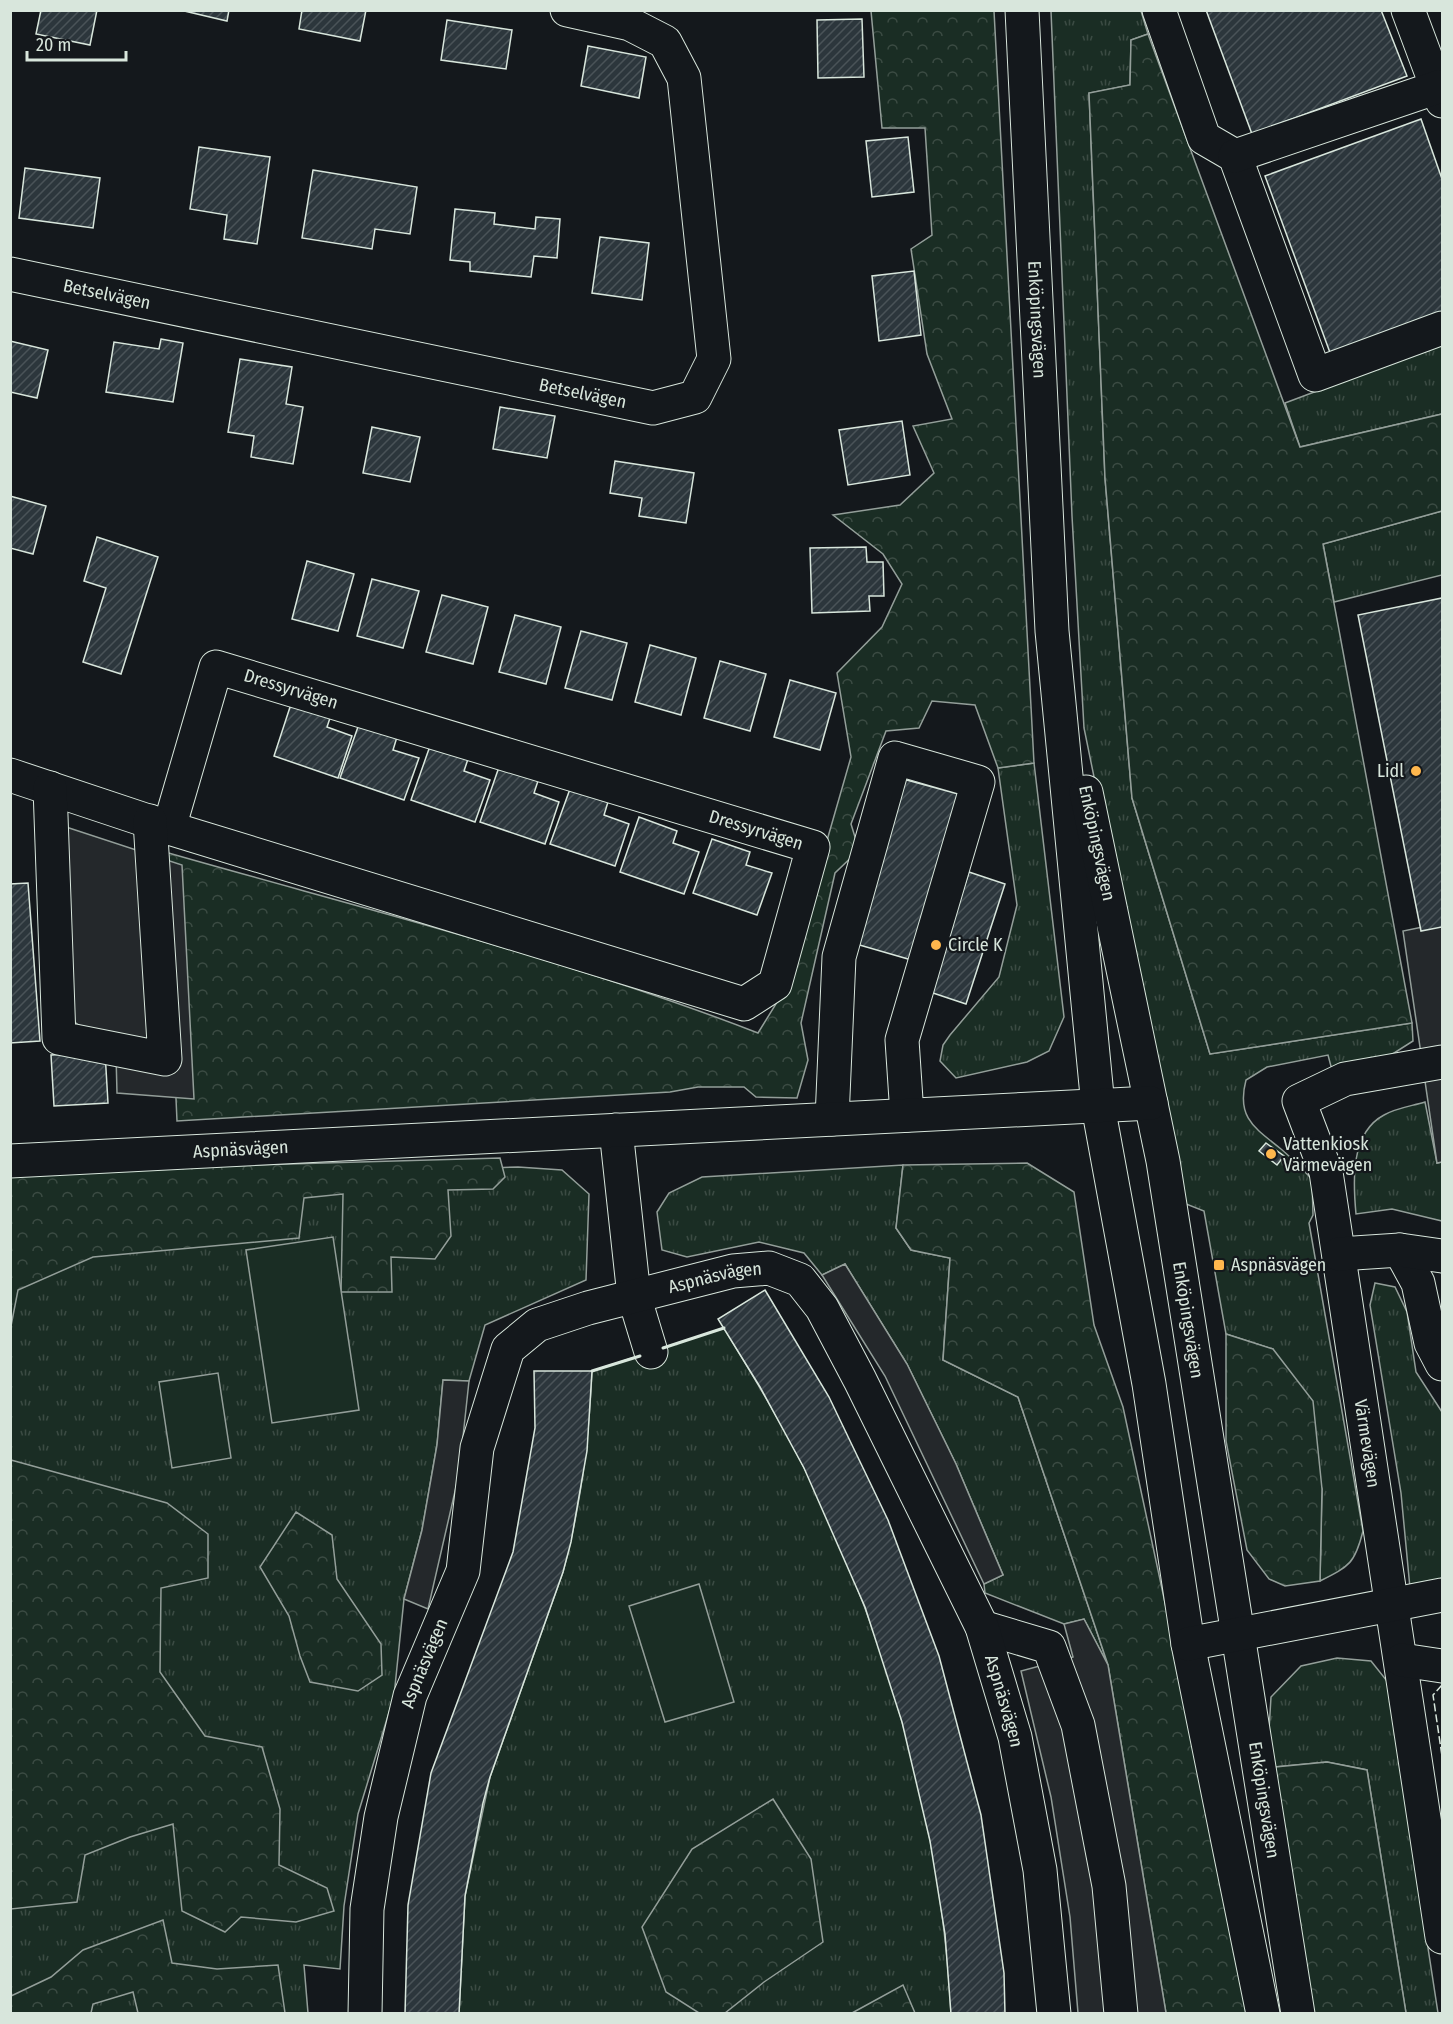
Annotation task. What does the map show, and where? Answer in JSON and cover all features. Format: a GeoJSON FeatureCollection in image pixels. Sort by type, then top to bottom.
{"type":"FeatureCollection","features":[{"type":"Feature","properties":{"kind":"street","name":"Betselvägen"},"geometry":{"type":"LineString","coordinates":[[10,274],[653,408],[695,397],[714,359],[684,78],[665,42],[630,24],[567,10]]}},
{"type":"Feature","properties":{"kind":"street","name":"Enköpingsvägen"},"geometry":{"type":"LineString","coordinates":[[1022,10],[1052,631],[1098,1106],[1149,1384],[1188,1644],[1263,2013]]}},
{"type":"Feature","properties":{"kind":"street"},"geometry":{"type":"LineString","coordinates":[[1160,10],[1204,138],[1235,156],[1315,375],[1443,328]]}},
{"type":"Feature","properties":{"kind":"street"},"geometry":{"type":"LineString","coordinates":[[1235,156],[1440,94],[1408,10]]}},
{"type":"Feature","properties":{"kind":"street","name":"Enköpingsvägen"},"geometry":{"type":"LineString","coordinates":[[1052,631],[1163,1161],[1298,2013]]}},
{"type":"Feature","properties":{"kind":"street","name":"Dressyrvägen"},"geometry":{"type":"LineString","coordinates":[[10,775],[160,824],[744,1004],[775,984],[813,847],[216,667],[160,824]]}},
{"type":"Feature","properties":{"kind":"street"},"geometry":{"type":"LineString","coordinates":[[832,1119],[839,957],[896,758],[978,782],[902,1040],[907,1115]]}},
{"type":"Feature","properties":{"kind":"street"},"geometry":{"type":"LineString","coordinates":[[50,788],[59,1038],[165,1059],[160,824]]}},
{"type":"Feature","properties":{"kind":"street","name":"Värmevägen"},"geometry":{"type":"LineString","coordinates":[[1443,1062],[1345,1079],[1299,1101],[1326,1172],[1443,1936]]}},
{"type":"Feature","properties":{"kind":"street","name":"Aspnäsvägen"},"geometry":{"type":"LineString","coordinates":[[10,1161],[1151,1103]]}},
{"type":"Feature","properties":{"kind":"street"},"geometry":{"type":"LineString","coordinates":[[616,1130],[634,1296],[651,1352]]}},
{"type":"Feature","properties":{"kind":"street"},"geometry":{"type":"LineString","coordinates":[[1400,1250],[1418,1283],[1431,1343],[1443,1364]]}},
{"type":"Feature","properties":{"kind":"street"},"geometry":{"type":"LineString","coordinates":[[1339,1254],[1400,1250],[1443,1256]]}},
{"type":"Feature","properties":{"kind":"street","name":"Aspnäsvägen"},"geometry":{"type":"LineString","coordinates":[[365,2013],[367,1909],[381,1817],[410,1696],[463,1571],[477,1448],[508,1349],[537,1325],[634,1296],[733,1271],[769,1268],[800,1280],[822,1308],[982,1628],[1015,1737],[1040,1870],[1054,2013]]}},
{"type":"Feature","properties":{"kind":"street"},"geometry":{"type":"LineString","coordinates":[[1188,1644],[1443,1595]]}},
{"type":"Feature","properties":{"kind":"street"},"geometry":{"type":"LineString","coordinates":[[982,1628],[1049,1647],[1078,1725],[1109,1886],[1121,2013]]}},
{"type":"Feature","properties":{"kind":"street"},"geometry":{"type":"LineString","coordinates":[[1402,1660],[1443,1666]]}},
{"type":"Feature","properties":{"kind":"green space"},"geometry":{"type":"Polygon","coordinates":[[[871,11],[994,11],[1034,763],[998,768],[975,705],[932,701],[919,728],[886,731],[851,824],[859,850],[835,873],[801,1023],[808,1060],[797,1098],[756,1097],[744,1087],[698,1087],[670,1092],[177,1121],[165,852],[538,958],[612,981],[758,1033],[795,973],[828,837],[851,757],[837,673],[882,627],[902,584],[883,554],[833,515],[900,505],[934,473],[913,426],[952,419],[927,354],[911,249],[932,235],[925,128],[882,128],[871,11]]]}},
{"type":"Feature","properties":{"kind":"green space"},"geometry":{"type":"Polygon","coordinates":[[[1051,11],[1141,11],[1148,34],[1131,40],[1130,85],[1089,93],[1105,478],[1132,798],[1210,1054],[1412,1023],[1413,1041],[1391,1055],[1332,1070],[1328,1055],[1267,1067],[1246,1080],[1244,1104],[1250,1121],[1312,1179],[1313,1215],[1309,1223],[1363,1531],[1357,1550],[1350,1562],[1320,1581],[1322,1489],[1273,1349],[1226,1334],[1204,1211],[1181,1202],[1084,728],[1072,516],[1051,11]]]}},
{"type":"Feature","properties":{"kind":"green space"},"geometry":{"type":"Polygon","coordinates":[[[1148,34],[1300,447],[1442,414],[1442,511],[1323,544],[1412,1023],[1210,1054],[1132,798],[1105,478],[1089,93],[1130,85],[1131,40],[1148,34]]]}},
{"type":"Feature","properties":{"kind":"green space"},"geometry":{"type":"Polygon","coordinates":[[[1442,344],[1442,414],[1300,447],[1285,403],[1442,344]]]}},
{"type":"Feature","properties":{"kind":"green space"},"geometry":{"type":"Polygon","coordinates":[[[1442,511],[1442,575],[1334,602],[1323,544],[1442,511]]]}},
{"type":"Feature","properties":{"kind":"green space"},"geometry":{"type":"Polygon","coordinates":[[[1034,763],[1064,1017],[1049,1051],[1027,1062],[956,1078],[940,1061],[943,1045],[999,977],[1017,905],[998,768],[1034,763]]]}},
{"type":"Feature","properties":{"kind":"green space"},"geometry":{"type":"Polygon","coordinates":[[[1425,1102],[1437,1163],[1442,1162],[1442,1221],[1392,1209],[1356,1214],[1354,1188],[1356,1159],[1365,1134],[1373,1123],[1384,1115],[1425,1102]]]}},
{"type":"Feature","properties":{"kind":"green space"},"geometry":{"type":"Polygon","coordinates":[[[500,1158],[505,1177],[493,1189],[448,1190],[451,1236],[435,1259],[391,1257],[392,1292],[341,1292],[343,1194],[304,1198],[299,1238],[93,1257],[18,1290],[11,1326],[11,1172],[500,1158]]]}},
{"type":"Feature","properties":{"kind":"green space"},"geometry":{"type":"Polygon","coordinates":[[[1027,1163],[1074,1192],[1094,1325],[1123,1407],[1236,1934],[1247,2013],[1166,2013],[1108,1665],[1018,1397],[943,1360],[950,1258],[911,1250],[896,1228],[903,1165],[1027,1163]]]}},
{"type":"Feature","properties":{"kind":"green space"},"geometry":{"type":"Polygon","coordinates":[[[903,1165],[896,1228],[911,1250],[950,1258],[943,1360],[1018,1397],[1108,1665],[1084,1619],[1064,1624],[985,1593],[984,1584],[1003,1575],[956,1464],[907,1364],[845,1264],[822,1275],[804,1253],[759,1242],[687,1257],[662,1250],[657,1212],[669,1193],[702,1177],[903,1165]]]}},
{"type":"Feature","properties":{"kind":"green space"},"geometry":{"type":"Polygon","coordinates":[[[518,1167],[562,1170],[589,1194],[586,1280],[485,1325],[469,1381],[443,1380],[437,1445],[422,1530],[404,1599],[394,1696],[358,1814],[344,1906],[340,1969],[304,1965],[308,2013],[14,2013],[10,1983],[10,1185],[518,1167]]]}},
{"type":"Feature","properties":{"kind":"green space"},"geometry":{"type":"Polygon","coordinates":[[[333,1237],[359,1410],[272,1423],[246,1250],[333,1237]]]}},
{"type":"Feature","properties":{"kind":"green space"},"geometry":{"type":"Polygon","coordinates":[[[1375,1283],[1395,1287],[1407,1312],[1416,1372],[1442,1412],[1442,1578],[1410,1588],[1401,1493],[1370,1305],[1375,1283]]]}},
{"type":"Feature","properties":{"kind":"green space"},"geometry":{"type":"Polygon","coordinates":[[[724,1328],[761,1389],[807,1473],[869,1618],[909,1748],[925,1813],[946,1946],[951,2013],[459,2014],[465,1896],[490,1777],[563,1572],[575,1522],[583,1472],[592,1371],[724,1328]]]}},
{"type":"Feature","properties":{"kind":"green space"},"geometry":{"type":"Polygon","coordinates":[[[1226,1334],[1273,1349],[1313,1401],[1322,1489],[1320,1581],[1285,1586],[1269,1579],[1247,1550],[1226,1441],[1226,1334]]]}},
{"type":"Feature","properties":{"kind":"green space"},"geometry":{"type":"Polygon","coordinates":[[[218,1373],[231,1458],[172,1468],[159,1382],[218,1373]]]}},
{"type":"Feature","properties":{"kind":"green space"},"geometry":{"type":"Polygon","coordinates":[[[11,1460],[167,1503],[208,1534],[208,1578],[161,1588],[160,1672],[205,1736],[262,1747],[280,1809],[279,1865],[327,1888],[334,1911],[296,1922],[241,1917],[225,1932],[182,1911],[173,1824],[130,1837],[85,1855],[77,1902],[11,1909],[11,1460]]]}},
{"type":"Feature","properties":{"kind":"green space"},"geometry":{"type":"Polygon","coordinates":[[[296,1512],[332,1535],[337,1579],[381,1644],[382,1675],[358,1691],[310,1682],[289,1616],[260,1567],[296,1512]]]}},
{"type":"Feature","properties":{"kind":"green space"},"geometry":{"type":"Polygon","coordinates":[[[699,1584],[734,1702],[665,1722],[629,1606],[699,1584]]]}},
{"type":"Feature","properties":{"kind":"green space"},"geometry":{"type":"Polygon","coordinates":[[[1337,1658],[1371,1661],[1387,1681],[1438,2013],[1406,2013],[1367,1770],[1327,1762],[1275,1767],[1269,1730],[1271,1697],[1301,1666],[1337,1658]]]}},
{"type":"Feature","properties":{"kind":"green space"},"geometry":{"type":"Polygon","coordinates":[[[1327,1762],[1367,1770],[1406,2013],[1314,2013],[1275,1767],[1327,1762]]]}},
{"type":"Feature","properties":{"kind":"green space"},"geometry":{"type":"Polygon","coordinates":[[[773,1799],[811,1859],[823,1942],[764,1982],[725,2013],[699,2013],[666,1992],[642,1927],[692,1849],[773,1799]]]}},
{"type":"Feature","properties":{"kind":"green space"},"geometry":{"type":"Polygon","coordinates":[[[163,1920],[172,1963],[217,1969],[278,1965],[285,2013],[138,2013],[133,1992],[93,2004],[91,2013],[11,2013],[11,1996],[51,1977],[83,1950],[163,1920]]]}},
{"type":"Feature","properties":{"kind":"green space"},"geometry":{"type":"Polygon","coordinates":[[[903,1985],[915,2013],[852,2013],[903,1985]]]}},
{"type":"Feature","properties":{"kind":"shaded area"},"geometry":{"type":"Polygon","coordinates":[[[60,825],[182,865],[194,1099],[117,1093],[116,1055],[71,1019],[60,825]]]}},
{"type":"Feature","properties":{"kind":"shaded area"},"geometry":{"type":"Polygon","coordinates":[[[1442,923],[1442,1162],[1437,1163],[1403,931],[1442,923]]]}},
{"type":"Feature","properties":{"kind":"shaded area"},"geometry":{"type":"Polygon","coordinates":[[[845,1264],[907,1364],[956,1464],[1003,1575],[984,1584],[885,1376],[822,1275],[845,1264]]]}},
{"type":"Feature","properties":{"kind":"shaded area"},"geometry":{"type":"Polygon","coordinates":[[[443,1380],[469,1381],[459,1474],[428,1609],[404,1599],[422,1530],[437,1445],[443,1380]]]}},
{"type":"Feature","properties":{"kind":"shaded area"},"geometry":{"type":"Polygon","coordinates":[[[1084,1619],[1108,1665],[1166,2013],[1078,2013],[1070,1917],[1051,1797],[1021,1671],[1073,1657],[1064,1624],[1084,1619]]]}},
{"type":"Feature","properties":{"kind":"building"},"geometry":{"type":"Polygon","coordinates":[[[41,10],[97,10],[90,45],[36,34],[41,10]]]}},
{"type":"Feature","properties":{"kind":"building"},"geometry":{"type":"Polygon","coordinates":[[[180,10],[229,10],[227,21],[180,10]]]}},
{"type":"Feature","properties":{"kind":"building"},"geometry":{"type":"Polygon","coordinates":[[[302,10],[366,10],[360,41],[299,29],[302,10]]]}},
{"type":"Feature","properties":{"kind":"building"},"geometry":{"type":"Polygon","coordinates":[[[1206,10],[1381,10],[1407,76],[1252,134],[1206,10]]]}},
{"type":"Feature","properties":{"kind":"building"},"geometry":{"type":"Polygon","coordinates":[[[862,19],[864,77],[818,78],[817,20],[862,19]]]}},
{"type":"Feature","properties":{"kind":"building"},"geometry":{"type":"Polygon","coordinates":[[[447,20],[512,30],[506,69],[441,60],[447,20]]]}},
{"type":"Feature","properties":{"kind":"building"},"geometry":{"type":"Polygon","coordinates":[[[588,46],[646,57],[639,98],[581,86],[588,46]]]}},
{"type":"Feature","properties":{"kind":"building"},"geometry":{"type":"Polygon","coordinates":[[[1421,119],[1442,179],[1442,317],[1332,358],[1265,176],[1421,119]]]}},
{"type":"Feature","properties":{"kind":"building"},"geometry":{"type":"Polygon","coordinates":[[[908,137],[914,192],[872,197],[866,141],[908,137]]]}},
{"type":"Feature","properties":{"kind":"building"},"geometry":{"type":"Polygon","coordinates":[[[199,147],[270,157],[257,244],[224,239],[227,215],[190,209],[199,147]]]}},
{"type":"Feature","properties":{"kind":"building"},"geometry":{"type":"Polygon","coordinates":[[[25,168],[100,178],[93,228],[19,218],[25,168]]]}},
{"type":"Feature","properties":{"kind":"building"},"geometry":{"type":"Polygon","coordinates":[[[313,170],[417,187],[410,234],[375,229],[372,249],[302,238],[313,170]]]}},
{"type":"Feature","properties":{"kind":"building"},"geometry":{"type":"Polygon","coordinates":[[[455,209],[495,213],[494,224],[535,229],[536,217],[560,219],[557,258],[534,256],[531,277],[470,271],[470,262],[450,260],[455,209]]]}},
{"type":"Feature","properties":{"kind":"building"},"geometry":{"type":"Polygon","coordinates":[[[600,237],[649,243],[642,300],[592,293],[600,237]]]}},
{"type":"Feature","properties":{"kind":"building"},"geometry":{"type":"Polygon","coordinates":[[[914,271],[921,335],[879,341],[872,276],[914,271]]]}},
{"type":"Feature","properties":{"kind":"building"},"geometry":{"type":"Polygon","coordinates":[[[161,339],[183,343],[173,402],[106,392],[114,342],[159,349],[161,339]]]}},
{"type":"Feature","properties":{"kind":"building"},"geometry":{"type":"Polygon","coordinates":[[[10,341],[48,350],[37,398],[10,392],[10,341]]]}},
{"type":"Feature","properties":{"kind":"building"},"geometry":{"type":"Polygon","coordinates":[[[240,359],[292,367],[286,404],[303,407],[293,464],[251,457],[254,436],[228,432],[240,359]]]}},
{"type":"Feature","properties":{"kind":"building"},"geometry":{"type":"Polygon","coordinates":[[[500,407],[555,416],[547,458],[493,449],[500,407]]]}},
{"type":"Feature","properties":{"kind":"building"},"geometry":{"type":"Polygon","coordinates":[[[902,421],[910,475],[848,485],[839,430],[902,421]]]}},
{"type":"Feature","properties":{"kind":"building"},"geometry":{"type":"Polygon","coordinates":[[[372,427],[420,437],[410,482],[363,473],[372,427]]]}},
{"type":"Feature","properties":{"kind":"building"},"geometry":{"type":"Polygon","coordinates":[[[615,461],[694,473],[686,523],[639,516],[642,498],[610,493],[615,461]]]}},
{"type":"Feature","properties":{"kind":"building"},"geometry":{"type":"Polygon","coordinates":[[[10,496],[46,506],[33,554],[10,548],[10,496]]]}},
{"type":"Feature","properties":{"kind":"building"},"geometry":{"type":"Polygon","coordinates":[[[97,537],[158,557],[121,674],[83,662],[106,588],[84,581],[97,537]]]}},
{"type":"Feature","properties":{"kind":"building"},"geometry":{"type":"Polygon","coordinates":[[[866,547],[867,562],[883,562],[884,596],[869,596],[870,611],[812,613],[810,548],[866,547]]]}},
{"type":"Feature","properties":{"kind":"building"},"geometry":{"type":"Polygon","coordinates":[[[307,561],[354,574],[338,631],[292,619],[307,561]]]}},
{"type":"Feature","properties":{"kind":"building"},"geometry":{"type":"Polygon","coordinates":[[[372,579],[419,591],[403,648],[357,636],[372,579]]]}},
{"type":"Feature","properties":{"kind":"building"},"geometry":{"type":"Polygon","coordinates":[[[442,595],[488,607],[473,664],[426,652],[442,595]]]}},
{"type":"Feature","properties":{"kind":"building","name":"Lidl"},"geometry":{"type":"Polygon","coordinates":[[[1442,598],[1442,927],[1421,931],[1358,615],[1442,598]]]}},
{"type":"Feature","properties":{"kind":"building"},"geometry":{"type":"Polygon","coordinates":[[[515,615],[561,627],[546,684],[499,672],[515,615]]]}},
{"type":"Feature","properties":{"kind":"building"},"geometry":{"type":"Polygon","coordinates":[[[581,631],[627,643],[612,700],[565,688],[581,631]]]}},
{"type":"Feature","properties":{"kind":"building"},"geometry":{"type":"Polygon","coordinates":[[[650,645],[696,658],[681,715],[635,702],[650,645]]]}},
{"type":"Feature","properties":{"kind":"building"},"geometry":{"type":"Polygon","coordinates":[[[720,661],[766,674],[750,731],[704,718],[720,661]]]}},
{"type":"Feature","properties":{"kind":"building"},"geometry":{"type":"Polygon","coordinates":[[[790,680],[836,693],[820,750],[774,737],[790,680]]]}},
{"type":"Feature","properties":{"kind":"building"},"geometry":{"type":"Polygon","coordinates":[[[292,701],[331,715],[327,727],[352,736],[338,778],[274,756],[292,701]]]}},
{"type":"Feature","properties":{"kind":"building"},"geometry":{"type":"Polygon","coordinates":[[[359,724],[397,737],[393,750],[419,758],[404,800],[340,778],[359,724]]]}},
{"type":"Feature","properties":{"kind":"building"},"geometry":{"type":"Polygon","coordinates":[[[430,746],[468,759],[464,771],[490,780],[475,822],[411,800],[430,746]]]}},
{"type":"Feature","properties":{"kind":"building"},"geometry":{"type":"Polygon","coordinates":[[[499,767],[538,781],[534,793],[559,802],[545,844],[480,822],[499,767]]]}},
{"type":"Feature","properties":{"kind":"building"},"geometry":{"type":"Polygon","coordinates":[[[903,779],[962,795],[915,961],[856,944],[903,779]]]}},
{"type":"Feature","properties":{"kind":"building"},"geometry":{"type":"Polygon","coordinates":[[[570,789],[608,802],[604,815],[629,824],[615,866],[550,844],[570,789]]]}},
{"type":"Feature","properties":{"kind":"building"},"geometry":{"type":"Polygon","coordinates":[[[639,817],[677,831],[673,843],[699,852],[684,894],[620,872],[639,817]]]}},
{"type":"Feature","properties":{"kind":"building"},"geometry":{"type":"Polygon","coordinates":[[[712,839],[750,852],[746,865],[772,873],[757,915],[693,893],[712,839]]]}},
{"type":"Feature","properties":{"kind":"building"},"geometry":{"type":"Polygon","coordinates":[[[969,872],[1005,884],[966,1004],[930,992],[969,872]]]}},
{"type":"Feature","properties":{"kind":"building"},"geometry":{"type":"Polygon","coordinates":[[[28,883],[40,1041],[10,1043],[10,884],[28,883]]]}},
{"type":"Feature","properties":{"kind":"building"},"geometry":{"type":"Polygon","coordinates":[[[105,1052],[108,1103],[54,1106],[51,1055],[105,1052]]]}},
{"type":"Feature","properties":{"kind":"building","name":"Vattenkiosk Värmevägen"},"geometry":{"type":"Polygon","coordinates":[[[1266,1143],[1284,1156],[1277,1165],[1259,1151],[1266,1143]]]}},
{"type":"Feature","properties":{"kind":"building"},"geometry":{"type":"Polygon","coordinates":[[[765,1290],[829,1397],[888,1520],[939,1656],[981,1815],[1004,1973],[1005,2014],[951,2014],[945,1934],[930,1841],[902,1722],[865,1607],[804,1468],[760,1387],[718,1319],[765,1290]]]}},
{"type":"Feature","properties":{"kind":"building"},"geometry":{"type":"Polygon","coordinates":[[[534,1371],[592,1371],[587,1451],[571,1542],[563,1572],[490,1777],[483,1803],[465,1896],[459,2014],[405,2014],[408,1905],[431,1773],[513,1552],[535,1428],[534,1371]]]}},
{"type":"Feature","properties":{"kind":"fence"},"geometry":{"type":"LineString","coordinates":[[1442,1685],[1433,1695],[1442,1756]]}},
{"type":"Feature","properties":{"kind":"wall"},"geometry":{"type":"LineString","coordinates":[[663,1348],[724,1328]]}},
{"type":"Feature","properties":{"kind":"wall"},"geometry":{"type":"LineString","coordinates":[[592,1371],[640,1356]]}},
{"type":"Feature","properties":{"kind":"place","name":"Lidl"},"geometry":{"type":"Point","coordinates":[1416,771]}},
{"type":"Feature","properties":{"kind":"place","name":"Circle K"},"geometry":{"type":"Point","coordinates":[936,945]}},
{"type":"Feature","properties":{"kind":"place","name":"Vattenkiosk Värmevägen"},"geometry":{"type":"Point","coordinates":[1271,1154]}},
{"type":"Feature","properties":{"kind":"place","name":"Aspnäsvägen"},"geometry":{"type":"Point","coordinates":[1219,1265]}}]}
